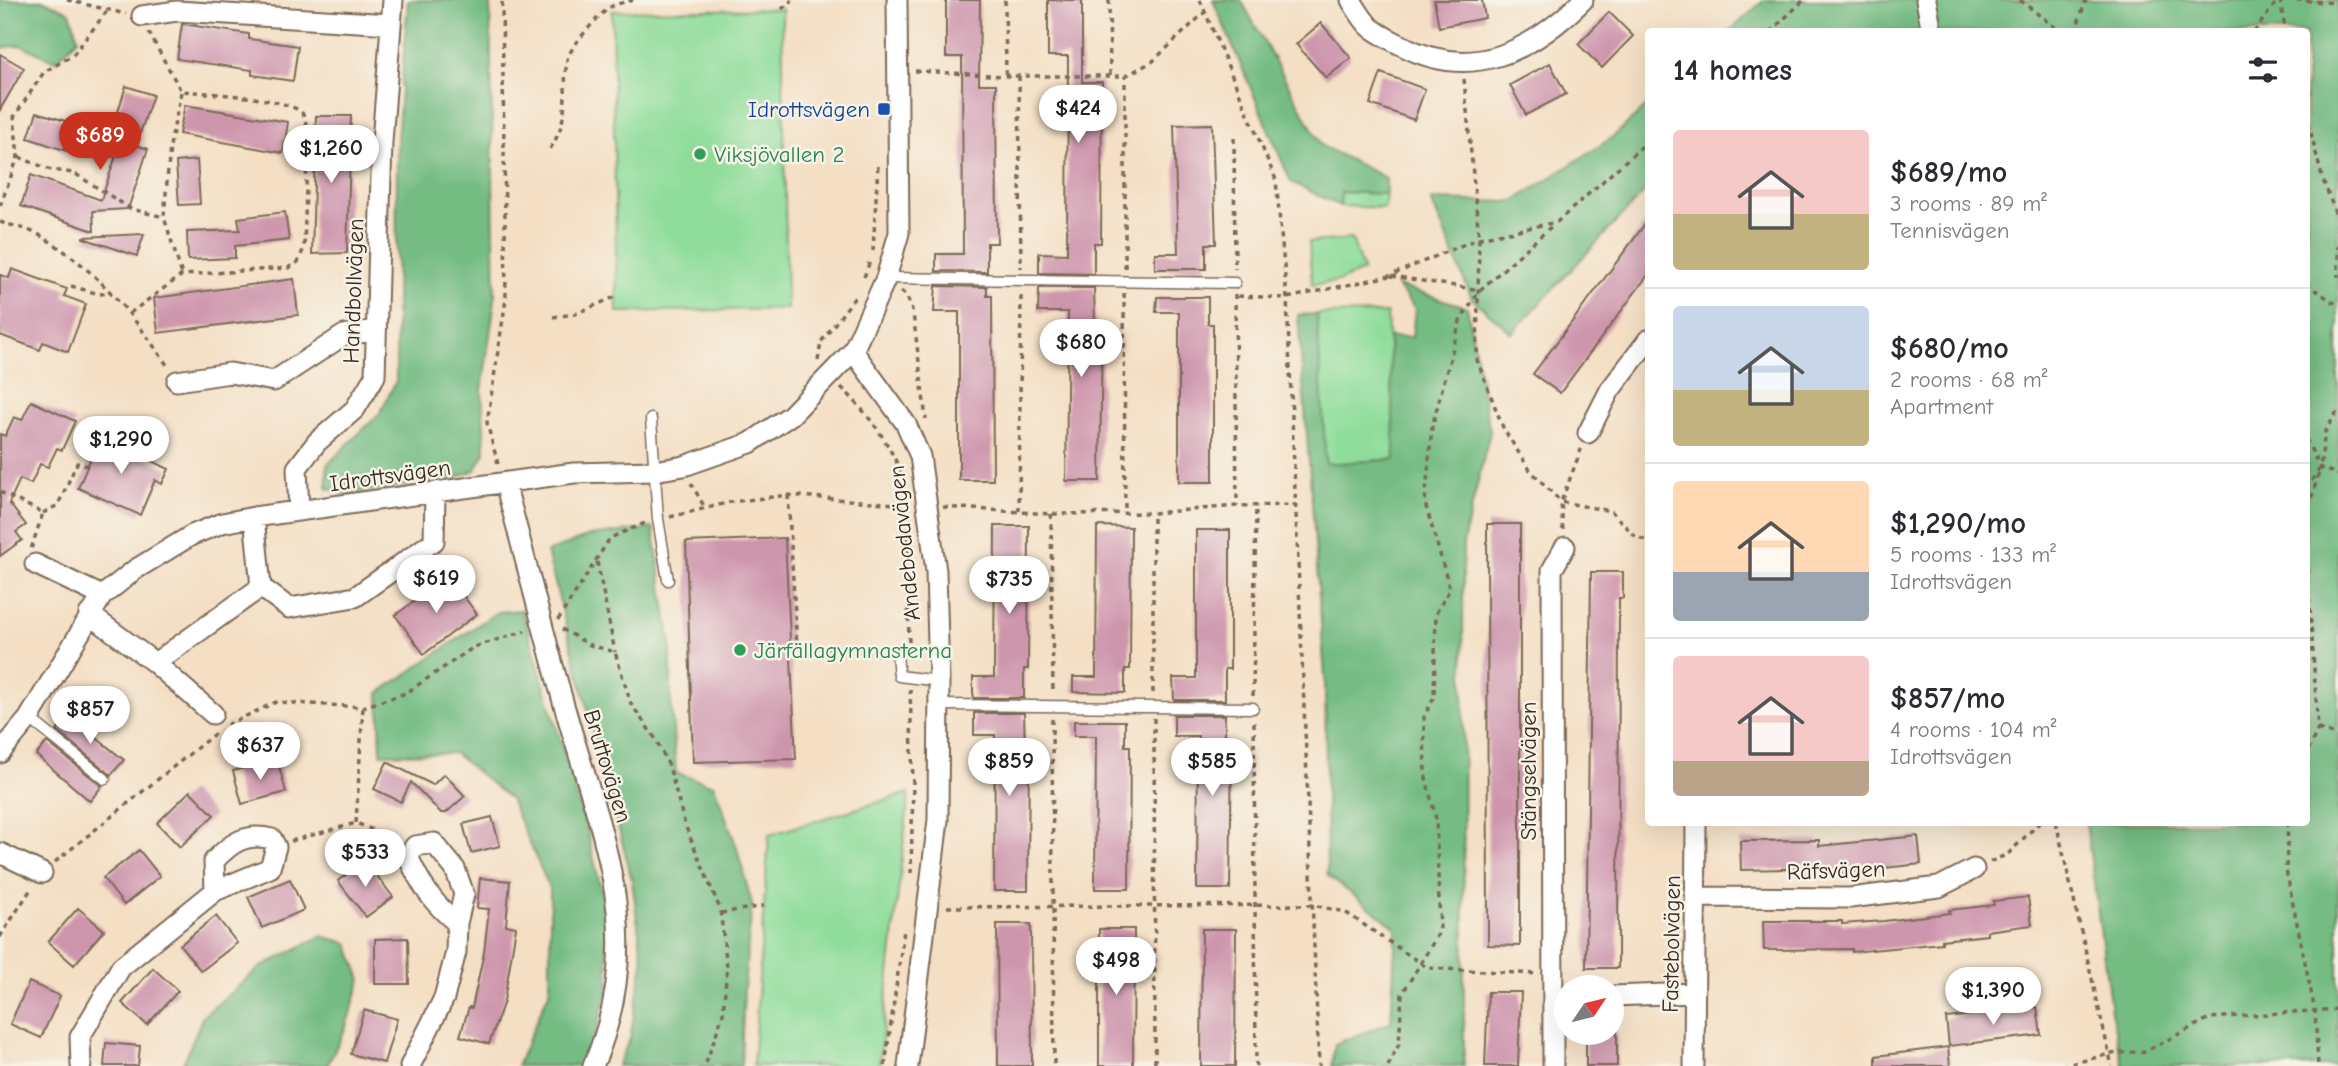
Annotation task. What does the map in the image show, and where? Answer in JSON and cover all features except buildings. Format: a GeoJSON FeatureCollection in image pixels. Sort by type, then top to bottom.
{"type":"FeatureCollection","features":[{"type":"Feature","properties":{"kind":"street","name":"Handbollvägen"},"geometry":{"type":"LineString","coordinates":[[299,511],[297,468],[317,442],[355,409],[375,376],[383,142],[393,0]]}},
{"type":"Feature","properties":{"kind":"street"},"geometry":{"type":"LineString","coordinates":[[853,351],[886,278],[899,233],[896,70],[898,0]]}},
{"type":"Feature","properties":{"kind":"street"},"geometry":{"type":"LineString","coordinates":[[1351,0],[1368,28],[1427,59],[1463,62],[1504,55],[1558,25],[1583,0]]}},
{"type":"Feature","properties":{"kind":"street"},"geometry":{"type":"LineString","coordinates":[[1926,0],[1931,28]]}},
{"type":"Feature","properties":{"kind":"street"},"geometry":{"type":"LineString","coordinates":[[142,16],[177,11],[391,24]]}},
{"type":"Feature","properties":{"kind":"street"},"geometry":{"type":"LineString","coordinates":[[177,381],[230,373],[274,381],[344,335],[376,330]]}},
{"type":"Feature","properties":{"kind":"street"},"geometry":{"type":"LineString","coordinates":[[1588,433],[1611,390],[1645,344]]}},
{"type":"Feature","properties":{"kind":"street","name":"Idrottsvägen"},"geometry":{"type":"LineString","coordinates":[[0,753],[29,718],[102,596],[136,569],[192,535],[222,523],[254,517],[574,473],[654,471],[709,459],[750,443],[791,415],[831,377],[853,351]]}},
{"type":"Feature","properties":{"kind":"street","name":"Andebodavägen"},"geometry":{"type":"LineString","coordinates":[[853,351],[906,424],[920,456],[936,571],[939,681],[938,820],[908,1066]]}},
{"type":"Feature","properties":{"kind":"street","name":"Bruttovägen"},"geometry":{"type":"LineString","coordinates":[[505,483],[549,625],[563,703],[611,861],[621,949],[617,989],[608,1030],[593,1066]]}},
{"type":"Feature","properties":{"kind":"street"},"geometry":{"type":"LineString","coordinates":[[254,517],[261,587],[289,608],[355,597],[434,541],[435,494]]}},
{"type":"Feature","properties":{"kind":"street","name":"Stängselvägen"},"geometry":{"type":"LineString","coordinates":[[1554,978],[1552,570],[1565,548]]}},
{"type":"Feature","properties":{"kind":"street"},"geometry":{"type":"LineString","coordinates":[[35,564],[102,596]]}},
{"type":"Feature","properties":{"kind":"street"},"geometry":{"type":"LineString","coordinates":[[155,663],[261,587]]}},
{"type":"Feature","properties":{"kind":"street"},"geometry":{"type":"LineString","coordinates":[[89,614],[155,663],[213,714]]}},
{"type":"Feature","properties":{"kind":"street","name":"Fastebolvägen"},"geometry":{"type":"LineString","coordinates":[[1694,1066],[1696,826]]}},
{"type":"Feature","properties":{"kind":"street"},"geometry":{"type":"LineString","coordinates":[[80,1066],[80,1037],[121,967],[215,891],[270,867],[276,847],[272,839],[256,835],[230,844],[214,861],[215,891]]}},
{"type":"Feature","properties":{"kind":"street"},"geometry":{"type":"LineString","coordinates":[[410,1066],[444,998],[456,952],[457,923],[464,894],[455,869],[434,843],[415,846],[408,856],[419,882],[436,906],[457,923]]}},
{"type":"Feature","properties":{"kind":"street"},"geometry":{"type":"LineString","coordinates":[[0,853],[41,873]]}},
{"type":"Feature","properties":{"kind":"street","name":"Räfsvägen"},"geometry":{"type":"LineString","coordinates":[[1697,897],[1850,898],[1939,887],[1973,869]]}},
{"type":"Feature","properties":{"kind":"street"},"geometry":{"type":"LineString","coordinates":[[1624,996],[1694,993]]}},
{"type":"Feature","properties":{"kind":"street","name":"Stängselvägen"},"geometry":{"type":"LineString","coordinates":[[1553,1066],[1555,1045]]}},
{"type":"Feature","properties":{"kind":"lane"},"geometry":{"type":"LineString","coordinates":[[886,278],[1235,283]]}},
{"type":"Feature","properties":{"kind":"lane"},"geometry":{"type":"LineString","coordinates":[[651,419],[659,519],[668,580]]}},
{"type":"Feature","properties":{"kind":"lane"},"geometry":{"type":"LineString","coordinates":[[897,655],[899,676],[939,681]]}},
{"type":"Feature","properties":{"kind":"lane"},"geometry":{"type":"LineString","coordinates":[[939,705],[1254,708]]}},
{"type":"Feature","properties":{"kind":"lane"},"geometry":{"type":"LineString","coordinates":[[29,718],[105,779]]}},
{"type":"Feature","properties":{"kind":"path"},"geometry":{"type":"LineString","coordinates":[[67,0],[107,11],[142,16],[181,91],[170,146],[164,217],[182,275]]}},
{"type":"Feature","properties":{"kind":"path"},"geometry":{"type":"LineString","coordinates":[[502,0],[506,299],[486,423],[505,483]]}},
{"type":"Feature","properties":{"kind":"path"},"geometry":{"type":"LineString","coordinates":[[551,149],[562,131],[568,91],[567,57],[611,6],[633,0]]}},
{"type":"Feature","properties":{"kind":"path"},"geometry":{"type":"LineString","coordinates":[[782,9],[792,0]]}},
{"type":"Feature","properties":{"kind":"path"},"geometry":{"type":"LineString","coordinates":[[1005,0],[1006,76]]}},
{"type":"Feature","properties":{"kind":"path"},"geometry":{"type":"LineString","coordinates":[[1109,0],[1110,76]]}},
{"type":"Feature","properties":{"kind":"path"},"geometry":{"type":"LineString","coordinates":[[1200,0],[1276,180],[1287,298],[1319,1066]]}},
{"type":"Feature","properties":{"kind":"path"},"geometry":{"type":"LineString","coordinates":[[1774,28],[1804,0]]}},
{"type":"Feature","properties":{"kind":"path"},"geometry":{"type":"LineString","coordinates":[[2020,0],[2056,28]]}},
{"type":"Feature","properties":{"kind":"path"},"geometry":{"type":"LineString","coordinates":[[2076,28],[2086,0]]}},
{"type":"Feature","properties":{"kind":"path"},"geometry":{"type":"LineString","coordinates":[[2256,28],[2279,0]]}},
{"type":"Feature","properties":{"kind":"path"},"geometry":{"type":"LineString","coordinates":[[2279,0],[2285,28]]}},
{"type":"Feature","properties":{"kind":"path"},"geometry":{"type":"LineString","coordinates":[[2296,0],[2338,3]]}},
{"type":"Feature","properties":{"kind":"path"},"geometry":{"type":"LineString","coordinates":[[0,206],[18,157],[14,117],[44,72],[73,55],[107,11]]}},
{"type":"Feature","properties":{"kind":"path"},"geometry":{"type":"LineString","coordinates":[[896,70],[1006,76],[1125,76],[1152,62],[1205,12]]}},
{"type":"Feature","properties":{"kind":"path"},"geometry":{"type":"LineString","coordinates":[[1463,62],[1479,238],[1477,360],[1504,430],[1530,470],[1560,502],[1611,512],[1636,537],[1645,540]]}},
{"type":"Feature","properties":{"kind":"path"},"geometry":{"type":"LineString","coordinates":[[1019,76],[1019,511]]}},
{"type":"Feature","properties":{"kind":"path"},"geometry":{"type":"LineString","coordinates":[[1125,76],[1125,512]]}},
{"type":"Feature","properties":{"kind":"path"},"geometry":{"type":"LineString","coordinates":[[130,313],[182,275],[288,268],[298,262],[304,248],[308,129],[303,114],[288,105],[237,96],[181,91]]}},
{"type":"Feature","properties":{"kind":"path"},"geometry":{"type":"LineString","coordinates":[[2310,129],[2322,177],[2338,220]]}},
{"type":"Feature","properties":{"kind":"path"},"geometry":{"type":"LineString","coordinates":[[1234,138],[1237,506]]}},
{"type":"Feature","properties":{"kind":"path"},"geometry":{"type":"LineString","coordinates":[[1388,1066],[1399,1044],[1402,994],[1440,931],[1436,819],[1424,774],[1424,717],[1434,697],[1436,613],[1450,589],[1425,503],[1432,427],[1460,321],[1480,290],[1645,144]]}},
{"type":"Feature","properties":{"kind":"path"},"geometry":{"type":"LineString","coordinates":[[18,157],[51,170],[74,173],[131,209],[164,217]]}},
{"type":"Feature","properties":{"kind":"path"},"geometry":{"type":"LineString","coordinates":[[863,281],[873,250],[878,163]]}},
{"type":"Feature","properties":{"kind":"path"},"geometry":{"type":"LineString","coordinates":[[0,222],[40,235],[99,278],[130,313],[177,381]]}},
{"type":"Feature","properties":{"kind":"path"},"geometry":{"type":"LineString","coordinates":[[1235,296],[1287,298],[1389,276],[1479,238],[1557,222]]}},
{"type":"Feature","properties":{"kind":"path"},"geometry":{"type":"LineString","coordinates":[[2338,244],[2338,277]]}},
{"type":"Feature","properties":{"kind":"path"},"geometry":{"type":"LineString","coordinates":[[1389,276],[1480,290]]}},
{"type":"Feature","properties":{"kind":"path"},"geometry":{"type":"LineString","coordinates":[[886,278],[907,297],[912,313],[926,426]]}},
{"type":"Feature","properties":{"kind":"path"},"geometry":{"type":"LineString","coordinates":[[71,286],[99,294],[112,293]]}},
{"type":"Feature","properties":{"kind":"path"},"geometry":{"type":"LineString","coordinates":[[2310,287],[2338,305]]}},
{"type":"Feature","properties":{"kind":"path"},"geometry":{"type":"LineString","coordinates":[[860,291],[821,342],[818,364],[871,420],[895,456],[904,482]]}},
{"type":"Feature","properties":{"kind":"path"},"geometry":{"type":"LineString","coordinates":[[552,317],[575,314],[617,296]]}},
{"type":"Feature","properties":{"kind":"path"},"geometry":{"type":"LineString","coordinates":[[2310,503],[2320,468],[2325,432],[2338,410]]}},
{"type":"Feature","properties":{"kind":"path"},"geometry":{"type":"LineString","coordinates":[[1565,548],[1560,502],[1588,433]]}},
{"type":"Feature","properties":{"kind":"path"},"geometry":{"type":"LineString","coordinates":[[2310,447],[2320,468],[2338,474]]}},
{"type":"Feature","properties":{"kind":"path"},"geometry":{"type":"LineString","coordinates":[[35,564],[30,554],[43,513],[58,505],[78,463],[88,466]]}},
{"type":"Feature","properties":{"kind":"path"},"geometry":{"type":"LineString","coordinates":[[2310,483],[2320,468]]}},
{"type":"Feature","properties":{"kind":"path"},"geometry":{"type":"LineString","coordinates":[[0,492],[43,513]]}},
{"type":"Feature","properties":{"kind":"path"},"geometry":{"type":"LineString","coordinates":[[788,495],[797,647],[838,648],[909,658],[905,494]]}},
{"type":"Feature","properties":{"kind":"path"},"geometry":{"type":"LineString","coordinates":[[0,937],[41,873],[225,726],[276,702],[363,706],[406,693],[474,647],[549,625],[561,618],[610,538],[639,524],[732,502],[788,495],[1051,514],[1153,513],[1237,506],[1296,505]]}},
{"type":"Feature","properties":{"kind":"path"},"geometry":{"type":"LineString","coordinates":[[1256,506],[1256,1066]]}},
{"type":"Feature","properties":{"kind":"path"},"geometry":{"type":"LineString","coordinates":[[1153,513],[1153,706],[1156,743],[1155,1066]]}},
{"type":"Feature","properties":{"kind":"path"},"geometry":{"type":"LineString","coordinates":[[1051,514],[1054,1066]]}},
{"type":"Feature","properties":{"kind":"path"},"geometry":{"type":"LineString","coordinates":[[597,560],[615,652],[631,704],[655,738],[669,766],[685,825],[720,913],[727,967],[723,1014],[705,1066]]}},
{"type":"Feature","properties":{"kind":"path"},"geometry":{"type":"LineString","coordinates":[[2310,608],[2318,729],[2310,746]]}},
{"type":"Feature","properties":{"kind":"path"},"geometry":{"type":"LineString","coordinates":[[549,625],[570,636],[615,652]]}},
{"type":"Feature","properties":{"kind":"path"},"geometry":{"type":"LineString","coordinates":[[909,678],[913,785],[911,877]]}},
{"type":"Feature","properties":{"kind":"path"},"geometry":{"type":"LineString","coordinates":[[356,824],[363,706]]}},
{"type":"Feature","properties":{"kind":"path"},"geometry":{"type":"LineString","coordinates":[[2318,729],[2338,736]]}},
{"type":"Feature","properties":{"kind":"path"},"geometry":{"type":"LineString","coordinates":[[276,847],[299,837],[356,824],[415,846]]}},
{"type":"Feature","properties":{"kind":"path"},"geometry":{"type":"LineString","coordinates":[[1973,869],[2008,854],[2036,826]]}},
{"type":"Feature","properties":{"kind":"path"},"geometry":{"type":"LineString","coordinates":[[2057,826],[2112,1066]]}},
{"type":"Feature","properties":{"kind":"path"},"geometry":{"type":"LineString","coordinates":[[2288,826],[2286,870],[2315,1011],[2318,1066]]}},
{"type":"Feature","properties":{"kind":"path"},"geometry":{"type":"LineString","coordinates":[[928,908],[1312,905],[1345,912],[1428,968],[1553,975]]}},
{"type":"Feature","properties":{"kind":"path"},"geometry":{"type":"LineString","coordinates":[[720,913],[764,906]]}},
{"type":"Feature","properties":{"kind":"path"},"geometry":{"type":"LineString","coordinates":[[885,1066],[906,917]]}},
{"type":"Feature","properties":{"kind":"path"},"geometry":{"type":"LineString","coordinates":[[2062,1066],[2110,1054],[2146,1051],[2210,1017],[2338,1009]]}},
{"type":"Feature","properties":{"kind":"green space"},"geometry":{"type":"Polygon","coordinates":[[[0,0],[42,0],[70,12],[78,39],[55,61],[21,45],[0,48],[0,0]]]}},
{"type":"Feature","properties":{"kind":"green space"},"geometry":{"type":"Polygon","coordinates":[[[408,0],[490,0],[495,299],[482,391],[485,453],[475,470],[456,478],[345,495],[327,488],[327,465],[380,413],[396,381],[397,140],[408,0]]]}},
{"type":"Feature","properties":{"kind":"green space"},"geometry":{"type":"Polygon","coordinates":[[[1213,0],[1241,0],[1322,146],[1386,178],[1386,194],[1341,192],[1340,206],[1291,182],[1213,0]]]}},
{"type":"Feature","properties":{"kind":"green space"},"geometry":{"type":"Polygon","coordinates":[[[1764,0],[2338,0],[2338,1066],[2123,1066],[2111,1011],[2086,826],[2310,826],[2310,28],[1733,28],[1764,0]]]}},
{"type":"Feature","properties":{"kind":"green space","name":"Viksjövallen 2"},"geometry":{"type":"Polygon","coordinates":[[[782,9],[787,309],[617,312],[612,11],[782,9]]]}},
{"type":"Feature","properties":{"kind":"green space"},"geometry":{"type":"Polygon","coordinates":[[[1645,108],[1645,191],[1512,333],[1472,299],[1431,200],[1513,202],[1613,137],[1645,108]]]}},
{"type":"Feature","properties":{"kind":"green space"},"geometry":{"type":"Polygon","coordinates":[[[1341,192],[1386,194],[1385,208],[1340,206],[1341,192]]]}},
{"type":"Feature","properties":{"kind":"green space"},"geometry":{"type":"Polygon","coordinates":[[[1352,239],[1363,271],[1339,281],[1312,285],[1309,242],[1352,239]]]}},
{"type":"Feature","properties":{"kind":"green space"},"geometry":{"type":"Polygon","coordinates":[[[1397,286],[1467,307],[1490,432],[1463,543],[1464,1066],[1332,1066],[1335,1044],[1391,1022],[1396,928],[1327,875],[1325,677],[1298,315],[1317,314],[1326,464],[1395,459],[1389,337],[1412,337],[1415,309],[1397,286]]]}},
{"type":"Feature","properties":{"kind":"green space"},"geometry":{"type":"Polygon","coordinates":[[[1387,313],[1396,459],[1325,465],[1317,314],[1387,313]]]}},
{"type":"Feature","properties":{"kind":"green space"},"geometry":{"type":"Polygon","coordinates":[[[653,528],[671,644],[671,702],[676,773],[714,785],[736,845],[752,904],[744,987],[741,1066],[617,1066],[630,1039],[643,963],[632,880],[547,552],[589,536],[653,528]]]}},
{"type":"Feature","properties":{"kind":"green space"},"geometry":{"type":"Polygon","coordinates":[[[522,610],[586,827],[603,897],[609,986],[586,1066],[517,1066],[550,990],[550,889],[510,799],[454,753],[381,754],[379,693],[497,612],[522,610]]]}},
{"type":"Feature","properties":{"kind":"green space"},"geometry":{"type":"Polygon","coordinates":[[[909,793],[879,1066],[753,1066],[769,835],[909,793]]]}},
{"type":"Feature","properties":{"kind":"green space"},"geometry":{"type":"Polygon","coordinates":[[[321,936],[348,943],[361,980],[345,1029],[327,1066],[182,1066],[203,1016],[261,967],[321,936]]]}},
{"type":"Feature","properties":{"kind":"place","name":"Idrottsvägen"},"geometry":{"type":"Point","coordinates":[884,109]}},
{"type":"Feature","properties":{"kind":"place","name":"Viksjövallen 2"},"geometry":{"type":"Point","coordinates":[700,154]}},
{"type":"Feature","properties":{"kind":"place","name":"Järfällagymnasterna"},"geometry":{"type":"Point","coordinates":[740,650]}}]}
